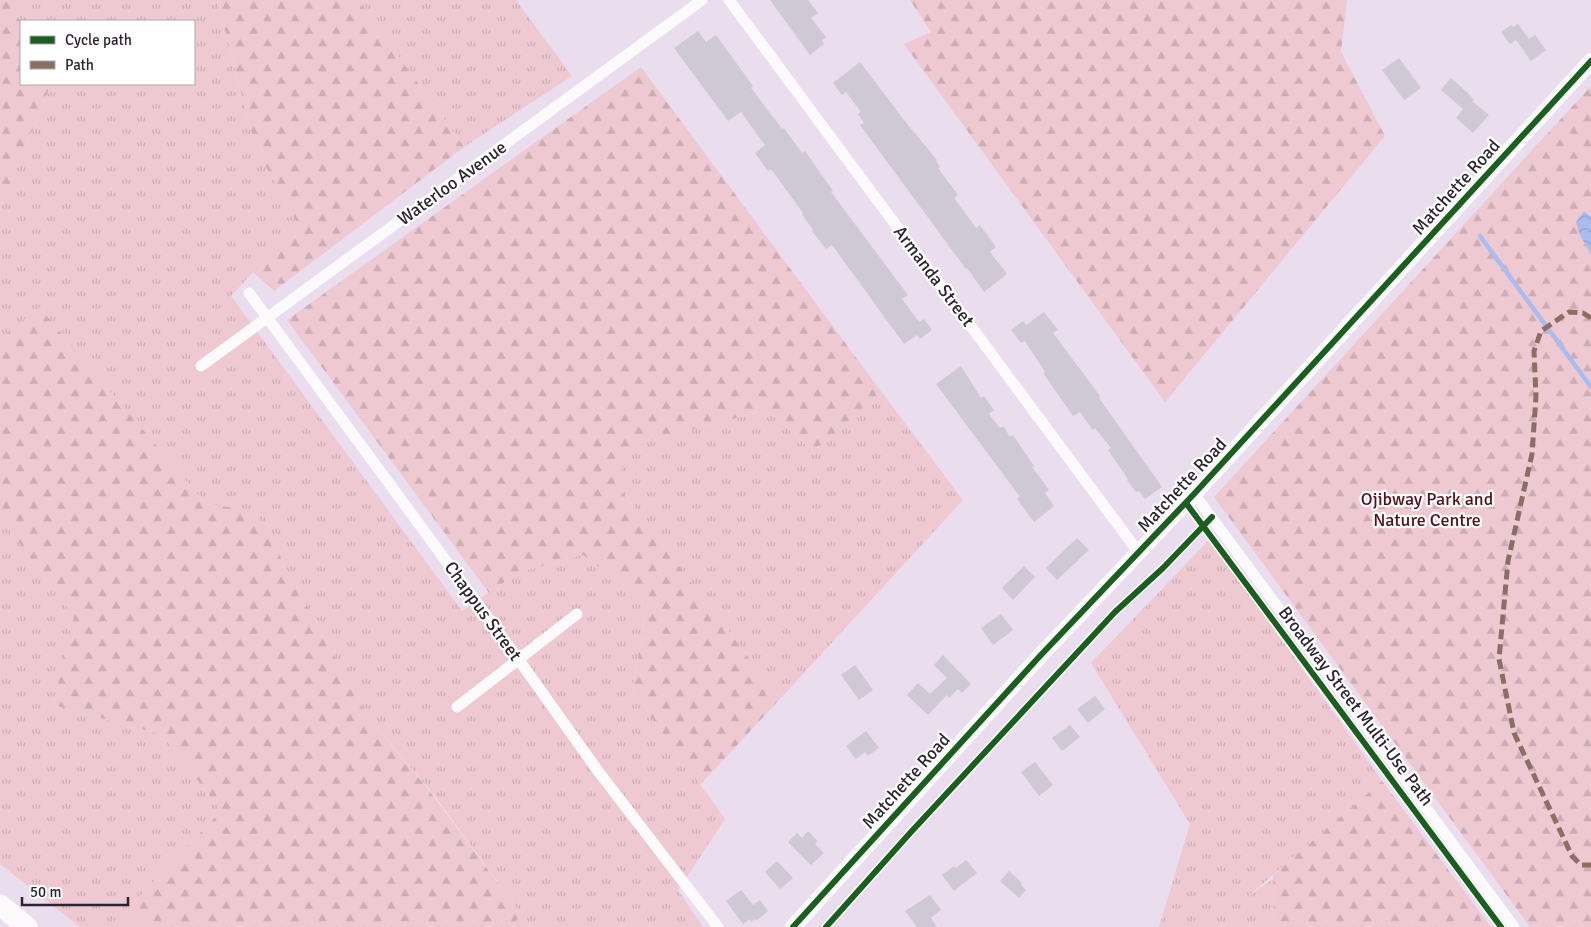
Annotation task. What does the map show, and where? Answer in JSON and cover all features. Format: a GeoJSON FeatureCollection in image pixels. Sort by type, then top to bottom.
{"type":"FeatureCollection","features":[{"type":"Feature","properties":{"kind":"highway"},"geometry":{"type":"LineString","coordinates":[[0,905],[28,927]]}},
{"type":"Feature","properties":{"kind":"street","name":"Waterloo Avenue"},"geometry":{"type":"LineString","coordinates":[[201,366],[702,0]]}},
{"type":"Feature","properties":{"kind":"street","name":"Armanda Street"},"geometry":{"type":"LineString","coordinates":[[730,0],[1139,553]]}},
{"type":"Feature","properties":{"kind":"street","name":"Matchette Road"},"geometry":{"type":"LineString","coordinates":[[793,927],[1039,657],[1194,494],[1591,61]]}},
{"type":"Feature","properties":{"kind":"street","name":"Chappus Street"},"geometry":{"type":"LineString","coordinates":[[249,293],[519,660],[598,771],[718,927]]}},
{"type":"Feature","properties":{"kind":"street"},"geometry":{"type":"LineString","coordinates":[[1194,494],[1514,927]]}},
{"type":"Feature","properties":{"kind":"street"},"geometry":{"type":"LineString","coordinates":[[457,707],[577,614]]}},
{"type":"Feature","properties":{"kind":"green space"},"geometry":{"type":"Polygon","coordinates":[[[0,0],[20,0],[12,8],[20,20],[20,85],[51,85],[0,209],[0,0]]]}},
{"type":"Feature","properties":{"kind":"green space"},"geometry":{"type":"Polygon","coordinates":[[[20,0],[217,0],[256,149],[299,224],[231,296],[462,611],[517,573],[583,555],[648,603],[632,690],[725,819],[678,890],[703,927],[512,927],[521,914],[434,795],[368,717],[255,512],[206,504],[43,313],[0,345],[0,209],[51,85],[195,85],[195,20],[20,20],[12,8],[20,0]]]}},
{"type":"Feature","properties":{"kind":"green space"},"geometry":{"type":"Polygon","coordinates":[[[217,0],[358,0],[464,147],[274,291],[253,272],[298,224],[256,149],[217,0]]]}},
{"type":"Feature","properties":{"kind":"green space"},"geometry":{"type":"Polygon","coordinates":[[[358,0],[516,0],[572,76],[464,147],[358,0]]]}},
{"type":"Feature","properties":{"kind":"green space"},"geometry":{"type":"Polygon","coordinates":[[[910,0],[1347,0],[1341,52],[1385,136],[1165,402],[904,44],[931,32],[910,0]]]}},
{"type":"Feature","properties":{"kind":"green space"},"geometry":{"type":"Polygon","coordinates":[[[641,67],[883,394],[813,451],[767,410],[637,444],[615,482],[780,699],[700,785],[632,690],[648,603],[583,555],[517,573],[489,593],[287,320],[641,67]]]}},
{"type":"Feature","properties":{"kind":"green space","name":"Ojibway Park and Nature Centre"},"geometry":{"type":"Polygon","coordinates":[[[1591,86],[1591,927],[1530,927],[1214,497],[1591,86]]]}},
{"type":"Feature","properties":{"kind":"green space"},"geometry":{"type":"Polygon","coordinates":[[[39,307],[206,504],[255,511],[368,717],[428,789],[521,914],[512,927],[146,927],[126,911],[221,811],[163,735],[53,705],[74,617],[0,517],[0,340],[39,307]]]}},
{"type":"Feature","properties":{"kind":"green space"},"geometry":{"type":"Polygon","coordinates":[[[883,394],[963,500],[780,699],[615,482],[637,444],[767,410],[813,451],[883,394]]]}},
{"type":"Feature","properties":{"kind":"green space"},"geometry":{"type":"Polygon","coordinates":[[[0,517],[75,617],[53,705],[163,735],[221,811],[126,911],[146,927],[80,927],[0,864],[0,517]]]}},
{"type":"Feature","properties":{"kind":"green space"},"geometry":{"type":"Polygon","coordinates":[[[1210,539],[1382,781],[1246,898],[1273,879],[1274,927],[1159,927],[1190,824],[1091,663],[1210,539]]]}},
{"type":"Feature","properties":{"kind":"green space"},"geometry":{"type":"Polygon","coordinates":[[[1382,781],[1491,927],[1274,927],[1273,875],[1382,781]]]}},
{"type":"Feature","properties":{"kind":"water"},"geometry":{"type":"Polygon","coordinates":[[[1584,211],[1591,217],[1591,255],[1580,235],[1576,222],[1584,211]]]}},
{"type":"Feature","properties":{"kind":"building"},"geometry":{"type":"Polygon","coordinates":[[[770,0],[808,0],[818,13],[811,18],[826,37],[822,40],[824,44],[810,55],[770,0]]]}},
{"type":"Feature","properties":{"kind":"building"},"geometry":{"type":"Polygon","coordinates":[[[1518,24],[1529,39],[1535,35],[1546,50],[1531,61],[1516,40],[1510,44],[1501,32],[1511,25],[1513,27],[1518,24]]]}},
{"type":"Feature","properties":{"kind":"building"},"geometry":{"type":"Polygon","coordinates":[[[698,31],[706,42],[716,35],[753,86],[751,88],[802,153],[805,151],[833,191],[831,192],[908,295],[902,299],[919,322],[924,319],[932,330],[920,339],[917,335],[904,344],[832,245],[826,249],[771,169],[768,171],[755,153],[765,145],[741,112],[728,121],[674,48],[698,31]]]}},
{"type":"Feature","properties":{"kind":"building"},"geometry":{"type":"Polygon","coordinates":[[[1399,58],[1421,88],[1404,100],[1382,70],[1399,58]]]}},
{"type":"Feature","properties":{"kind":"building"},"geometry":{"type":"Polygon","coordinates":[[[860,62],[937,160],[940,167],[938,168],[958,195],[954,198],[976,228],[980,225],[996,247],[990,252],[1007,274],[984,292],[860,125],[864,123],[858,114],[861,112],[846,92],[842,95],[833,83],[860,62]]]}},
{"type":"Feature","properties":{"kind":"building"},"geometry":{"type":"Polygon","coordinates":[[[1451,78],[1469,94],[1474,100],[1472,101],[1489,115],[1473,133],[1456,118],[1463,109],[1441,90],[1451,78]]]}},
{"type":"Feature","properties":{"kind":"building"},"geometry":{"type":"Polygon","coordinates":[[[1044,312],[1058,330],[1053,333],[1100,396],[1099,398],[1162,487],[1145,499],[1139,491],[1136,492],[1127,480],[1108,450],[1111,448],[1095,428],[1093,430],[1080,412],[1073,416],[1043,373],[1045,372],[1025,341],[1021,343],[1011,330],[1023,321],[1026,325],[1044,312]]]}},
{"type":"Feature","properties":{"kind":"building"},"geometry":{"type":"Polygon","coordinates":[[[961,366],[981,398],[984,396],[994,410],[989,414],[999,427],[1004,427],[1010,437],[1013,435],[1034,466],[1032,467],[1049,490],[1045,493],[1054,506],[1034,522],[1017,499],[1020,497],[936,384],[961,366]]]}},
{"type":"Feature","properties":{"kind":"building"},"geometry":{"type":"Polygon","coordinates":[[[1077,538],[1089,550],[1057,580],[1046,568],[1077,538]]]}},
{"type":"Feature","properties":{"kind":"building"},"geometry":{"type":"Polygon","coordinates":[[[1024,566],[1035,577],[1013,600],[1002,588],[1024,566]]]}},
{"type":"Feature","properties":{"kind":"building"},"geometry":{"type":"Polygon","coordinates":[[[1001,614],[1013,630],[993,645],[981,628],[1001,614]]]}},
{"type":"Feature","properties":{"kind":"building"},"geometry":{"type":"Polygon","coordinates":[[[943,655],[971,684],[962,693],[958,689],[949,698],[947,695],[928,715],[907,695],[918,683],[930,694],[947,678],[934,665],[943,655]]]}},
{"type":"Feature","properties":{"kind":"building"},"geometry":{"type":"Polygon","coordinates":[[[855,665],[873,690],[859,700],[841,675],[855,665]]]}},
{"type":"Feature","properties":{"kind":"building"},"geometry":{"type":"Polygon","coordinates":[[[1095,696],[1105,709],[1088,723],[1077,709],[1095,696]]]}},
{"type":"Feature","properties":{"kind":"building"},"geometry":{"type":"Polygon","coordinates":[[[1070,725],[1080,737],[1062,751],[1052,738],[1070,725]]]}},
{"type":"Feature","properties":{"kind":"building"},"geometry":{"type":"Polygon","coordinates":[[[866,731],[879,748],[868,756],[865,752],[856,759],[846,746],[866,731]]]}},
{"type":"Feature","properties":{"kind":"building"},"geometry":{"type":"Polygon","coordinates":[[[1035,762],[1053,785],[1039,796],[1021,772],[1035,762]]]}},
{"type":"Feature","properties":{"kind":"building"},"geometry":{"type":"Polygon","coordinates":[[[808,831],[818,841],[815,844],[824,853],[811,865],[788,842],[797,833],[802,838],[808,831]]]}},
{"type":"Feature","properties":{"kind":"building"},"geometry":{"type":"Polygon","coordinates":[[[966,860],[977,873],[954,891],[942,875],[966,860]]]}},
{"type":"Feature","properties":{"kind":"building"},"geometry":{"type":"Polygon","coordinates":[[[777,861],[793,878],[780,889],[765,872],[777,861]]]}},
{"type":"Feature","properties":{"kind":"building"},"geometry":{"type":"Polygon","coordinates":[[[1009,871],[1022,883],[1021,885],[1026,890],[1019,898],[1000,881],[1009,871]]]}},
{"type":"Feature","properties":{"kind":"building"},"geometry":{"type":"Polygon","coordinates":[[[741,890],[753,905],[760,900],[768,911],[757,920],[755,919],[751,922],[750,919],[743,924],[726,901],[741,890]]]}},
{"type":"Feature","properties":{"kind":"building"},"geometry":{"type":"Polygon","coordinates":[[[930,895],[941,910],[931,918],[937,927],[917,927],[905,911],[930,895]]]}},
{"type":"Feature","properties":{"kind":"waterway"},"geometry":{"type":"LineString","coordinates":[[1480,236],[1591,387]]}},
{"type":"Feature","properties":{"kind":"marked path"},"geometry":{"type":"LineString","coordinates":[[1591,318],[1583,313],[1569,312],[1541,331],[1534,351],[1536,396],[1532,454],[1508,561],[1499,659],[1514,733],[1572,856],[1581,865],[1591,865]]}},
{"type":"Feature","properties":{"kind":"cycle path"},"geometry":{"type":"LineString","coordinates":[[793,927],[1039,657],[1194,494],[1591,61]]}},
{"type":"Feature","properties":{"kind":"cycle path","name":"Broadway Street Multi-Use Path"},"geometry":{"type":"LineString","coordinates":[[1186,503],[1501,927]]}},
{"type":"Feature","properties":{"kind":"cycle path"},"geometry":{"type":"LineString","coordinates":[[826,927],[911,832],[1115,612],[1163,568],[1212,517]]}}]}
